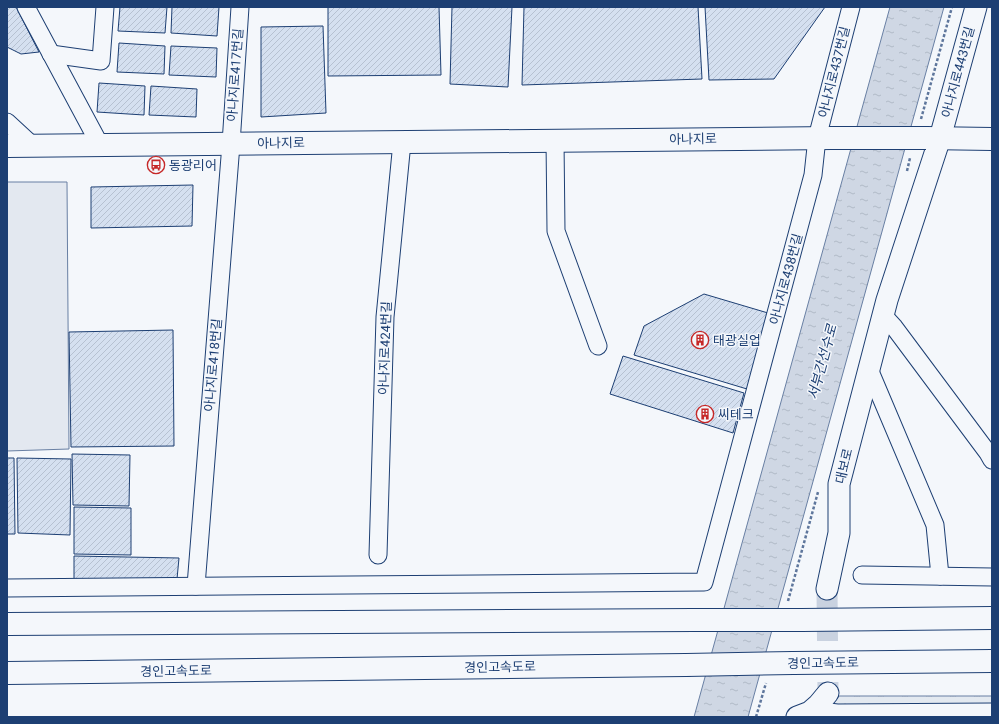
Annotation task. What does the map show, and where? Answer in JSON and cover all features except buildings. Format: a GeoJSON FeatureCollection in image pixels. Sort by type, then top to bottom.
{"type":"FeatureCollection","features":[{"type":"Feature","properties":{"kind":"main road","name":"아나지로"},"geometry":{"type":"LineString","coordinates":[[7,146],[555,140],[933,138]]}},
{"type":"Feature","properties":{"kind":"main road"},"geometry":{"type":"LineString","coordinates":[[933,138],[992,139]]}},
{"type":"Feature","properties":{"kind":"main road"},"geometry":{"type":"LineString","coordinates":[[7,624],[992,618]]}},
{"type":"Feature","properties":{"kind":"main road","name":"경인고속도로"},"geometry":{"type":"LineString","coordinates":[[7,673],[992,661]]}},
{"type":"Feature","properties":{"kind":"street"},"geometry":{"type":"LineString","coordinates":[[26,7],[100,145]]}},
{"type":"Feature","properties":{"kind":"street"},"geometry":{"type":"LineString","coordinates":[[51,54],[101,61],[105,7]]}},
{"type":"Feature","properties":{"kind":"street","name":"아나지로417번길"},"geometry":{"type":"LineString","coordinates":[[231,144],[240,7]]}},
{"type":"Feature","properties":{"kind":"street","name":"아나지로437번길"},"geometry":{"type":"LineString","coordinates":[[824,138],[851,7]]}},
{"type":"Feature","properties":{"kind":"street","name":"아나지로443번길"},"geometry":{"type":"LineString","coordinates":[[933,138],[976,7]]}},
{"type":"Feature","properties":{"kind":"street"},"geometry":{"type":"LineString","coordinates":[[7,122],[33,146]]}},
{"type":"Feature","properties":{"kind":"street","name":"아나지로438번길"},"geometry":{"type":"LineString","coordinates":[[196,586],[704,582],[824,138]]}},
{"type":"Feature","properties":{"kind":"street","name":"대보로"},"geometry":{"type":"LineString","coordinates":[[827,589],[838,533],[838,484],[887,300],[933,138]]}},
{"type":"Feature","properties":{"kind":"street"},"geometry":{"type":"LineString","coordinates":[[555,140],[556,231],[598,346]]}},
{"type":"Feature","properties":{"kind":"street","name":"아나지로424번길"},"geometry":{"type":"LineString","coordinates":[[378,555],[385,317],[402,142]]}},
{"type":"Feature","properties":{"kind":"street","name":"아나지로418번길"},"geometry":{"type":"LineString","coordinates":[[196,586],[231,144]]}},
{"type":"Feature","properties":{"kind":"street"},"geometry":{"type":"LineString","coordinates":[[883,316],[894,327],[992,460]]}},
{"type":"Feature","properties":{"kind":"street"},"geometry":{"type":"LineString","coordinates":[[869,369],[935,524],[940,576]]}},
{"type":"Feature","properties":{"kind":"street"},"geometry":{"type":"LineString","coordinates":[[862,575],[992,577]]}},
{"type":"Feature","properties":{"kind":"street"},"geometry":{"type":"LineString","coordinates":[[7,588],[196,586]]}},
{"type":"Feature","properties":{"kind":"street"},"geometry":{"type":"LineString","coordinates":[[805,713],[818,705],[828,693]]}},
{"type":"Feature","properties":{"kind":"street"},"geometry":{"type":"LineString","coordinates":[[805,713],[992,712]]}},
{"type":"Feature","properties":{"kind":"green space"},"geometry":{"type":"Polygon","coordinates":[[[839,696],[992,696],[992,717],[826,711],[839,696]]]}},
{"type":"Feature","properties":{"kind":"shaded area"},"geometry":{"type":"Polygon","coordinates":[[[7,182],[67,182],[69,449],[7,451],[7,182]]]}},
{"type":"Feature","properties":{"kind":"water","name":"서부간선수로"},"geometry":{"type":"Polygon","coordinates":[[[890,7],[944,7],[748,717],[694,717],[890,7]]]}},
{"type":"Feature","properties":{"kind":"tunnel"},"geometry":{"type":"LineString","coordinates":[[827,589],[828,693]]}},
{"type":"Feature","properties":{"kind":"place","name":"동광리어"},"geometry":{"type":"Point","coordinates":[156,165]}},
{"type":"Feature","properties":{"kind":"place","name":"태광실업"},"geometry":{"type":"Point","coordinates":[700,340]}},
{"type":"Feature","properties":{"kind":"place","name":"씨테크"},"geometry":{"type":"Point","coordinates":[705,414]}}]}
